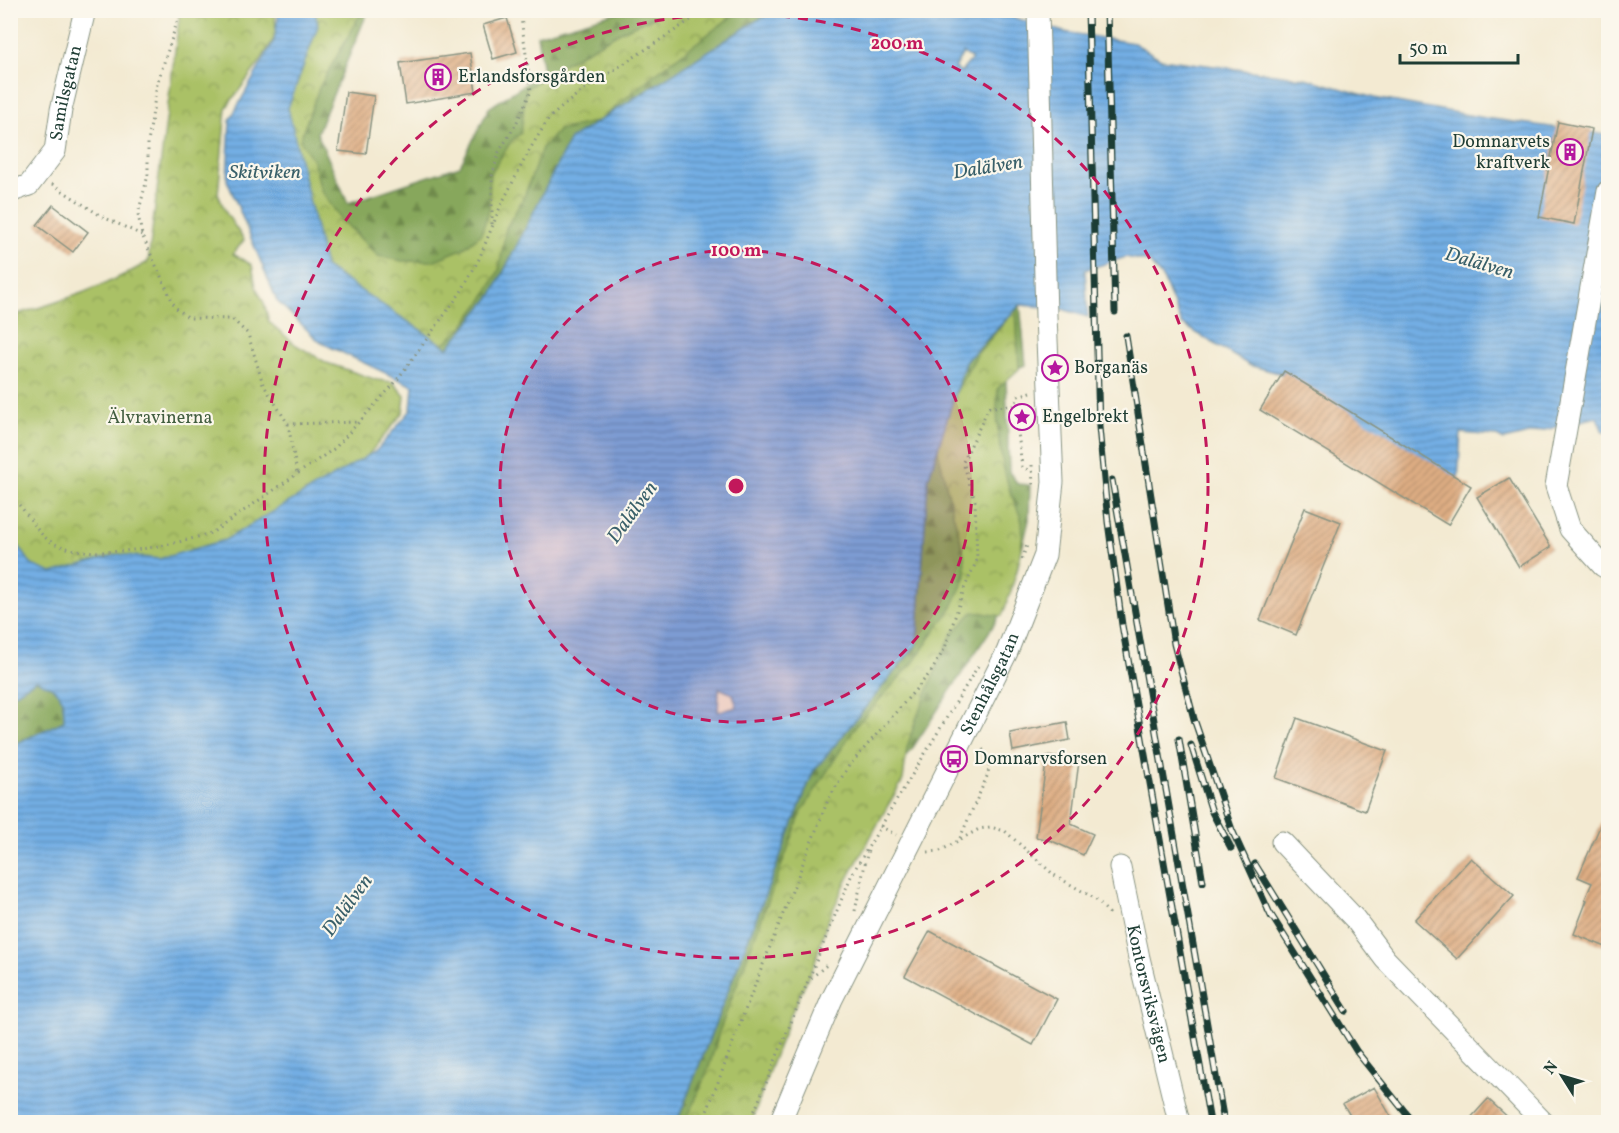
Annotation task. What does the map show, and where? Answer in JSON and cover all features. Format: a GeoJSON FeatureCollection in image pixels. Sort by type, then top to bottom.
{"type":"FeatureCollection","features":[{"type":"Feature","properties":{"kind":"street","name":"Samilsgatan"},"geometry":{"type":"LineString","coordinates":[[10,192],[29,185],[55,151],[61,110],[85,10]]}},
{"type":"Feature","properties":{"kind":"street","name":"Stenhålsgatan"},"geometry":{"type":"LineString","coordinates":[[780,1122],[832,999],[1007,652],[1045,555],[1053,482],[1038,10]]}},
{"type":"Feature","properties":{"kind":"street"},"geometry":{"type":"LineString","coordinates":[[1608,191],[1556,486],[1570,530],[1608,569]]}},
{"type":"Feature","properties":{"kind":"street"},"geometry":{"type":"LineString","coordinates":[[1282,842],[1355,919],[1385,959],[1543,1122]]}},
{"type":"Feature","properties":{"kind":"street","name":"Kontorsviksvägen"},"geometry":{"type":"LineString","coordinates":[[1120,867],[1139,958],[1179,1122]]}},
{"type":"Feature","properties":{"kind":"path"},"geometry":{"type":"LineString","coordinates":[[181,10],[158,84],[148,143],[148,175],[138,214],[142,235],[175,307],[189,318],[231,319],[248,334],[263,384],[288,424],[297,474]]}},
{"type":"Feature","properties":{"kind":"path"},"geometry":{"type":"LineString","coordinates":[[492,226],[492,176],[499,152],[516,124],[531,90],[520,10]]}},
{"type":"Feature","properties":{"kind":"path"},"geometry":{"type":"LineString","coordinates":[[10,497],[47,538],[65,548],[93,552],[154,547],[191,540],[213,532],[335,448],[394,384],[460,292],[479,259],[492,226],[530,149],[549,118],[579,93],[706,10]]}},
{"type":"Feature","properties":{"kind":"path"},"geometry":{"type":"LineString","coordinates":[[37,174],[101,216],[142,235]]}},
{"type":"Feature","properties":{"kind":"path"},"geometry":{"type":"LineString","coordinates":[[1032,472],[1022,467],[1015,406],[1018,396],[1033,392]]}},
{"type":"Feature","properties":{"kind":"path"},"geometry":{"type":"LineString","coordinates":[[703,1122],[828,800],[848,767],[931,672],[945,648],[964,589],[977,560],[975,501],[963,462],[989,407],[1015,406]]}},
{"type":"Feature","properties":{"kind":"path"},"geometry":{"type":"LineString","coordinates":[[288,424],[358,422]]}},
{"type":"Feature","properties":{"kind":"path"},"geometry":{"type":"LineString","coordinates":[[1032,460],[1033,491]]}},
{"type":"Feature","properties":{"kind":"path"},"geometry":{"type":"LineString","coordinates":[[1021,563],[1028,542]]}},
{"type":"Feature","properties":{"kind":"path"},"geometry":{"type":"LineString","coordinates":[[750,1122],[852,874],[983,658]]}},
{"type":"Feature","properties":{"kind":"path"},"geometry":{"type":"LineString","coordinates":[[959,840],[988,774],[990,759],[981,746],[976,754]]}},
{"type":"Feature","properties":{"kind":"path"},"geometry":{"type":"LineString","coordinates":[[880,826],[896,835]]}},
{"type":"Feature","properties":{"kind":"path"},"geometry":{"type":"LineString","coordinates":[[928,852],[940,851],[979,829],[990,827],[1005,831],[1053,875],[1094,898],[1116,920]]}},
{"type":"Feature","properties":{"kind":"path"},"geometry":{"type":"LineString","coordinates":[[853,916],[869,845]]}},
{"type":"Feature","properties":{"kind":"path"},"geometry":{"type":"LineString","coordinates":[[810,979],[831,961]]}},
{"type":"Feature","properties":{"kind":"green space","name":"Älvravinerna"},"geometry":{"type":"Polygon","coordinates":[[[180,11],[275,11],[276,35],[260,62],[226,108],[218,194],[226,213],[244,240],[233,254],[252,265],[256,287],[264,303],[269,322],[296,345],[327,363],[377,380],[393,382],[405,396],[403,413],[368,455],[223,554],[56,583],[10,559],[10,316],[81,294],[148,262],[180,11]]]}},
{"type":"Feature","properties":{"kind":"green space"},"geometry":{"type":"Polygon","coordinates":[[[315,11],[368,11],[317,133],[348,203],[460,166],[489,108],[543,72],[537,35],[621,11],[776,11],[756,21],[570,139],[492,295],[448,348],[325,268],[288,108],[315,11]]]}},
{"type":"Feature","properties":{"kind":"green space"},"geometry":{"type":"Polygon","coordinates":[[[315,11],[360,11],[360,15],[319,88],[300,140],[313,160],[321,190],[340,218],[378,256],[402,261],[433,261],[464,248],[481,234],[489,210],[490,174],[512,140],[521,133],[526,89],[565,63],[620,32],[666,11],[743,11],[735,14],[652,76],[599,121],[559,130],[542,148],[524,197],[506,228],[499,270],[482,301],[461,329],[434,351],[314,277],[277,109],[315,11]]]}},
{"type":"Feature","properties":{"kind":"green space"},"geometry":{"type":"Polygon","coordinates":[[[1020,305],[1026,365],[1014,369],[1006,377],[1009,472],[1018,484],[1030,485],[1029,520],[1016,574],[997,620],[881,796],[739,1122],[677,1122],[813,772],[917,644],[928,480],[965,362],[1020,305]]]}},
{"type":"Feature","properties":{"kind":"green space"},"geometry":{"type":"Polygon","coordinates":[[[1016,309],[1019,369],[998,388],[997,414],[1003,463],[1009,488],[1022,522],[1022,545],[1017,570],[1002,616],[973,612],[952,634],[915,722],[907,748],[903,780],[845,884],[826,925],[815,962],[791,1014],[752,1122],[686,1122],[709,1067],[719,1032],[802,811],[857,724],[913,663],[953,605],[966,576],[963,548],[938,451],[943,415],[978,353],[1016,309]]]}},
{"type":"Feature","properties":{"kind":"green space"},"geometry":{"type":"Polygon","coordinates":[[[36,680],[56,690],[59,694],[63,704],[64,721],[11,746],[11,696],[36,680]]]}},
{"type":"Feature","properties":{"kind":"water"},"geometry":{"type":"Polygon","coordinates":[[[279,11],[315,11],[318,26],[288,108],[325,267],[448,348],[492,295],[570,139],[756,21],[776,11],[1008,11],[1015,18],[1064,32],[1134,43],[1161,59],[1305,78],[1374,98],[1485,118],[1608,135],[1608,432],[1603,432],[1597,417],[1504,440],[1497,436],[1461,433],[1458,480],[1286,375],[1249,365],[1182,324],[1163,279],[1149,262],[1126,257],[1085,270],[1088,317],[1059,308],[1020,305],[965,362],[928,480],[917,644],[813,772],[677,1122],[11,1122],[11,746],[64,721],[63,704],[59,694],[56,690],[36,680],[11,696],[11,540],[14,539],[32,565],[52,573],[118,554],[159,559],[225,540],[376,451],[411,410],[413,386],[320,342],[277,301],[227,180],[230,120],[274,41],[279,11]],[[963,53],[954,68],[961,72],[972,59],[963,53]],[[719,688],[718,712],[737,707],[733,694],[719,688]]]}},
{"type":"Feature","properties":{"kind":"building"},"geometry":{"type":"Polygon","coordinates":[[[507,18],[517,52],[493,59],[483,25],[507,18]]]}},
{"type":"Feature","properties":{"kind":"building","name":"Erlandsforsgården"},"geometry":{"type":"Polygon","coordinates":[[[470,53],[476,92],[406,104],[400,63],[470,53]]]}},
{"type":"Feature","properties":{"kind":"building"},"geometry":{"type":"Polygon","coordinates":[[[346,92],[374,96],[366,154],[338,151],[346,92]]]}},
{"type":"Feature","properties":{"kind":"building","name":"Domnarvets kraftverk"},"geometry":{"type":"Polygon","coordinates":[[[1558,122],[1592,129],[1574,224],[1539,217],[1558,122]]]}},
{"type":"Feature","properties":{"kind":"building"},"geometry":{"type":"Polygon","coordinates":[[[53,205],[88,232],[73,252],[37,225],[53,205]]]}},
{"type":"Feature","properties":{"kind":"building"},"geometry":{"type":"Polygon","coordinates":[[[1284,371],[1471,486],[1448,525],[1260,410],[1284,371]]]}},
{"type":"Feature","properties":{"kind":"building"},"geometry":{"type":"Polygon","coordinates":[[[1509,478],[1551,547],[1519,567],[1477,497],[1509,478]]]}},
{"type":"Feature","properties":{"kind":"building"},"geometry":{"type":"Polygon","coordinates":[[[1305,508],[1341,522],[1296,635],[1260,620],[1305,508]]]}},
{"type":"Feature","properties":{"kind":"building"},"geometry":{"type":"Polygon","coordinates":[[[1297,718],[1387,751],[1365,811],[1276,778],[1297,718]]]}},
{"type":"Feature","properties":{"kind":"building"},"geometry":{"type":"Polygon","coordinates":[[[1067,722],[1070,740],[1013,751],[1010,733],[1067,722]]]}},
{"type":"Feature","properties":{"kind":"building"},"geometry":{"type":"Polygon","coordinates":[[[1047,756],[1079,761],[1071,824],[1093,834],[1083,855],[1052,841],[1036,837],[1047,756]]]}},
{"type":"Feature","properties":{"kind":"building"},"geometry":{"type":"Polygon","coordinates":[[[1608,808],[1608,948],[1574,934],[1592,883],[1578,877],[1608,808]]]}},
{"type":"Feature","properties":{"kind":"building"},"geometry":{"type":"Polygon","coordinates":[[[1471,858],[1514,896],[1457,959],[1414,920],[1471,858]]]}},
{"type":"Feature","properties":{"kind":"building"},"geometry":{"type":"Polygon","coordinates":[[[930,931],[1057,999],[1033,1045],[905,976],[930,931]]]}},
{"type":"Feature","properties":{"kind":"building"},"geometry":{"type":"Polygon","coordinates":[[[1374,1087],[1394,1122],[1354,1122],[1343,1104],[1374,1087]]]}},
{"type":"Feature","properties":{"kind":"building"},"geometry":{"type":"Polygon","coordinates":[[[1488,1099],[1513,1122],[1467,1122],[1488,1099]]]}},
{"type":"Feature","properties":{"kind":"railway"},"geometry":{"type":"LineString","coordinates":[[1088,10],[1099,427],[1108,522],[1122,625],[1210,1122]]}},
{"type":"Feature","properties":{"kind":"railway"},"geometry":{"type":"LineString","coordinates":[[1107,10],[1115,312]]}},
{"type":"Feature","properties":{"kind":"railway"},"geometry":{"type":"LineString","coordinates":[[1126,336],[1174,644],[1194,719],[1232,830],[1271,916]]}},
{"type":"Feature","properties":{"kind":"railway"},"geometry":{"type":"LineString","coordinates":[[1112,480],[1224,1122]]}},
{"type":"Feature","properties":{"kind":"railway"},"geometry":{"type":"LineString","coordinates":[[1179,739],[1203,882]]}},
{"type":"Feature","properties":{"kind":"railway"},"geometry":{"type":"LineString","coordinates":[[1191,745],[1212,812],[1231,848]]}},
{"type":"Feature","properties":{"kind":"railway"},"geometry":{"type":"LineString","coordinates":[[1255,864],[1346,1011]]}},
{"type":"Feature","properties":{"kind":"railway"},"geometry":{"type":"LineString","coordinates":[[1268,910],[1357,1052],[1413,1122]]}},
{"type":"Feature","properties":{"kind":"place","name":"Erlandsforsgården"},"geometry":{"type":"Point","coordinates":[438,77]}},
{"type":"Feature","properties":{"kind":"place","name":"Domnarvets kraftverk"},"geometry":{"type":"Point","coordinates":[1570,152]}},
{"type":"Feature","properties":{"kind":"place","name":"Borganäs"},"geometry":{"type":"Point","coordinates":[1055,368]}},
{"type":"Feature","properties":{"kind":"place","name":"Engelbrekt"},"geometry":{"type":"Point","coordinates":[1022,417]}},
{"type":"Feature","properties":{"kind":"place","name":"Domnarvsforsen"},"geometry":{"type":"Point","coordinates":[954,759]}},
{"type":"Feature","properties":{"kind":"water label","name":"Dalälven"},"geometry":{"type":"Point","coordinates":[988,168]}},
{"type":"Feature","properties":{"kind":"water label","name":"Skitviken"},"geometry":{"type":"Point","coordinates":[265,173]}},
{"type":"Feature","properties":{"kind":"water label","name":"Dalälven"},"geometry":{"type":"Point","coordinates":[1479,264]}},
{"type":"Feature","properties":{"kind":"water label","name":"Dalälven"},"geometry":{"type":"Point","coordinates":[633,513]}},
{"type":"Feature","properties":{"kind":"water label","name":"Dalälven"},"geometry":{"type":"Point","coordinates":[348,906]}}]}
